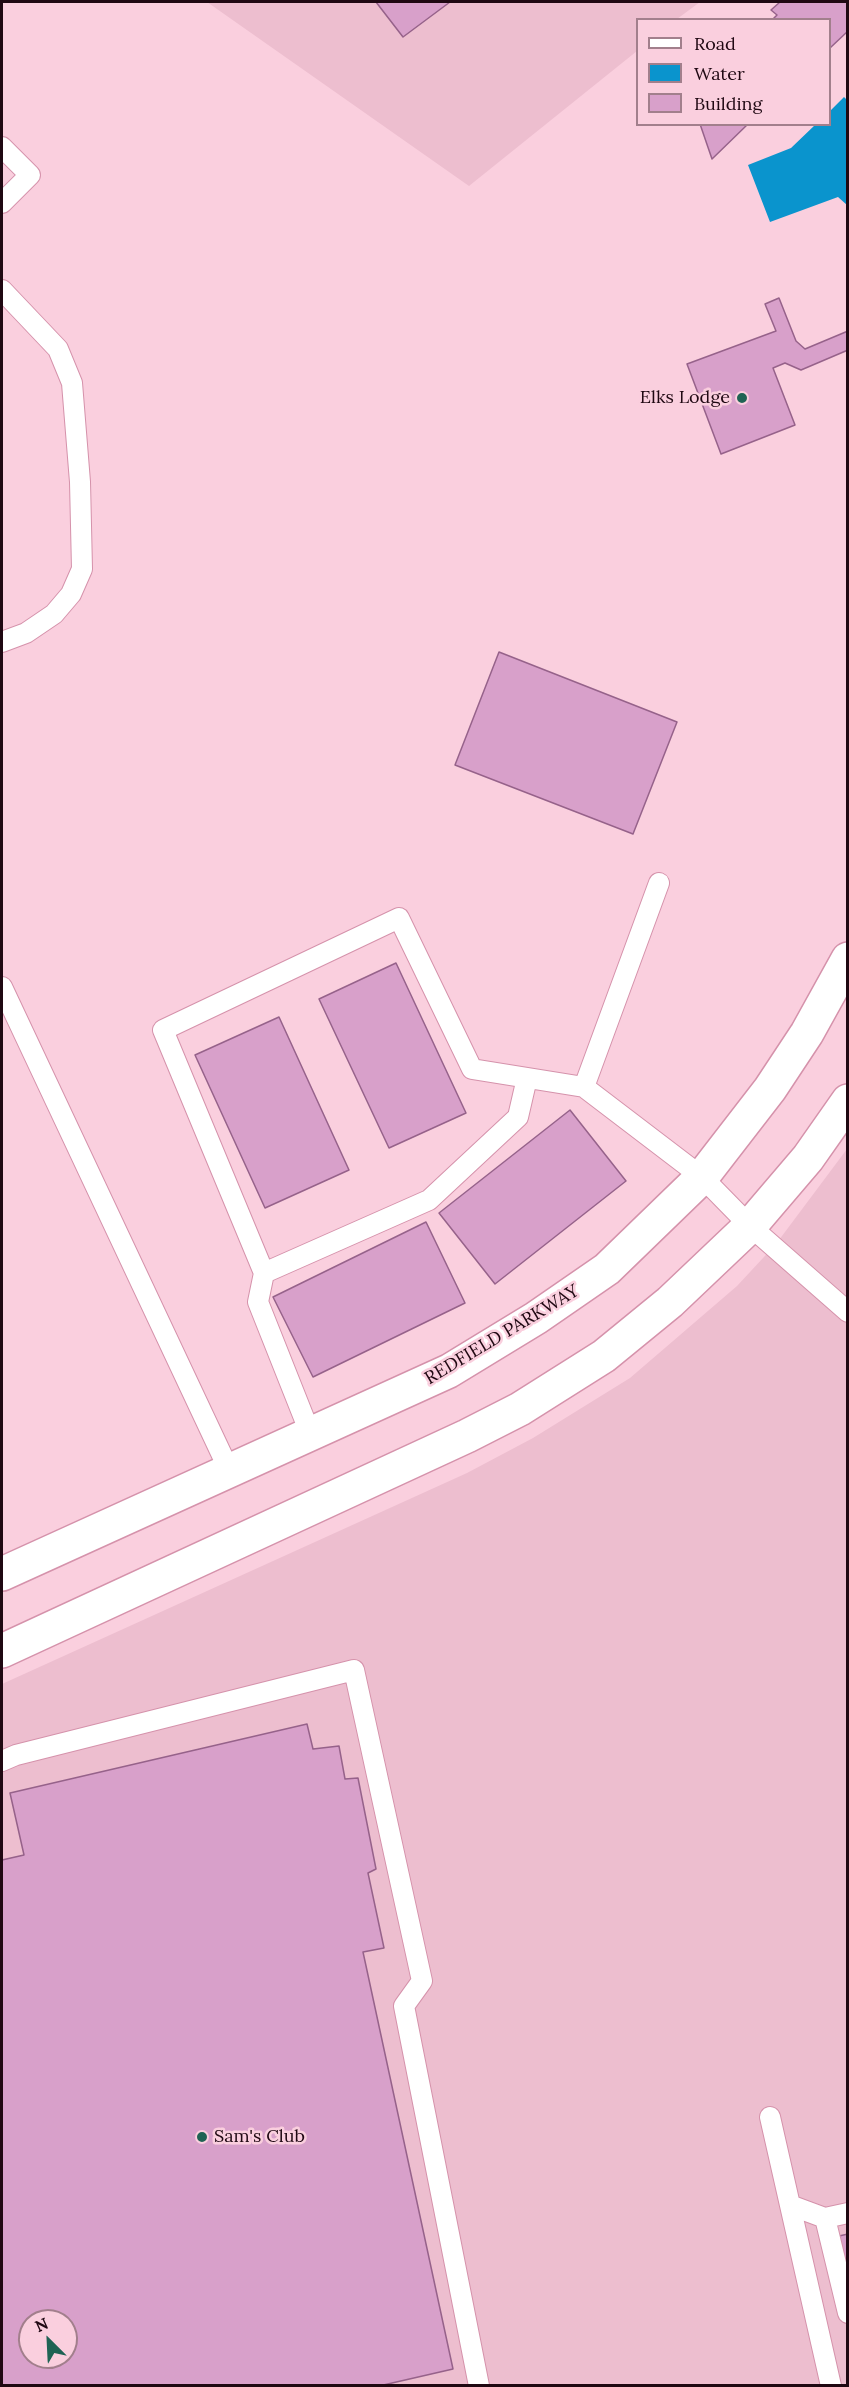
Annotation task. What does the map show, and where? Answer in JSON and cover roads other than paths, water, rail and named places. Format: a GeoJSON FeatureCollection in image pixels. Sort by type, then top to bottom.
{"type":"FeatureCollection","features":[{"type":"Feature","properties":{"kind":"street","name":"REDFIELD PARKWAY"},"geometry":{"type":"LineString","coordinates":[[2,1574],[449,1371],[536,1318],[607,1269],[702,1177],[770,1089],[807,1033],[848,959]]}},
{"type":"Feature","properties":{"kind":"street"},"geometry":{"type":"LineString","coordinates":[[2,1651],[467,1436],[520,1409],[604,1356],[670,1302],[750,1226],[808,1158],[848,1101]]}},
{"type":"Feature","properties":{"kind":"lane"},"geometry":{"type":"LineString","coordinates":[[2,147],[30,175],[2,203]]}},
{"type":"Feature","properties":{"kind":"lane"},"geometry":{"type":"LineString","coordinates":[[2,290],[58,349],[72,383],[80,482],[82,569],[71,594],[54,614],[26,633],[2,642]]}},
{"type":"Feature","properties":{"kind":"lane"},"geometry":{"type":"LineString","coordinates":[[584,1087],[659,883]]}},
{"type":"Feature","properties":{"kind":"lane"},"geometry":{"type":"LineString","coordinates":[[310,1433],[258,1302],[264,1273],[163,1030],[399,918],[472,1069],[584,1087],[702,1177],[750,1226],[848,1312]]}},
{"type":"Feature","properties":{"kind":"lane"},"geometry":{"type":"LineString","coordinates":[[2,987],[229,1470]]}},
{"type":"Feature","properties":{"kind":"lane"},"geometry":{"type":"LineString","coordinates":[[264,1273],[429,1200],[518,1117],[527,1078]]}},
{"type":"Feature","properties":{"kind":"lane"},"geometry":{"type":"LineString","coordinates":[[2,1761],[16,1755],[354,1670],[422,1981],[404,2006],[480,2385]]}},
{"type":"Feature","properties":{"kind":"lane"},"geometry":{"type":"LineString","coordinates":[[770,2117],[831,2385]]}},
{"type":"Feature","properties":{"kind":"lane"},"geometry":{"type":"LineString","coordinates":[[790,2205],[825,2218],[848,2213]]}},
{"type":"Feature","properties":{"kind":"lane"},"geometry":{"type":"LineString","coordinates":[[825,2218],[848,2313]]}},
{"type":"Feature","properties":{"kind":"water"},"geometry":{"type":"Polygon","coordinates":[[[844,97],[848,101],[847,205],[838,197],[770,222],[748,165],[791,148],[814,126],[831,126],[831,110],[844,97]]]}},
{"type":"Feature","properties":{"kind":"place","name":"Elks Lodge"},"geometry":{"type":"Point","coordinates":[742,398]}},
{"type":"Feature","properties":{"kind":"place","name":"Sam's Club"},"geometry":{"type":"Point","coordinates":[202,2137]}}]}
